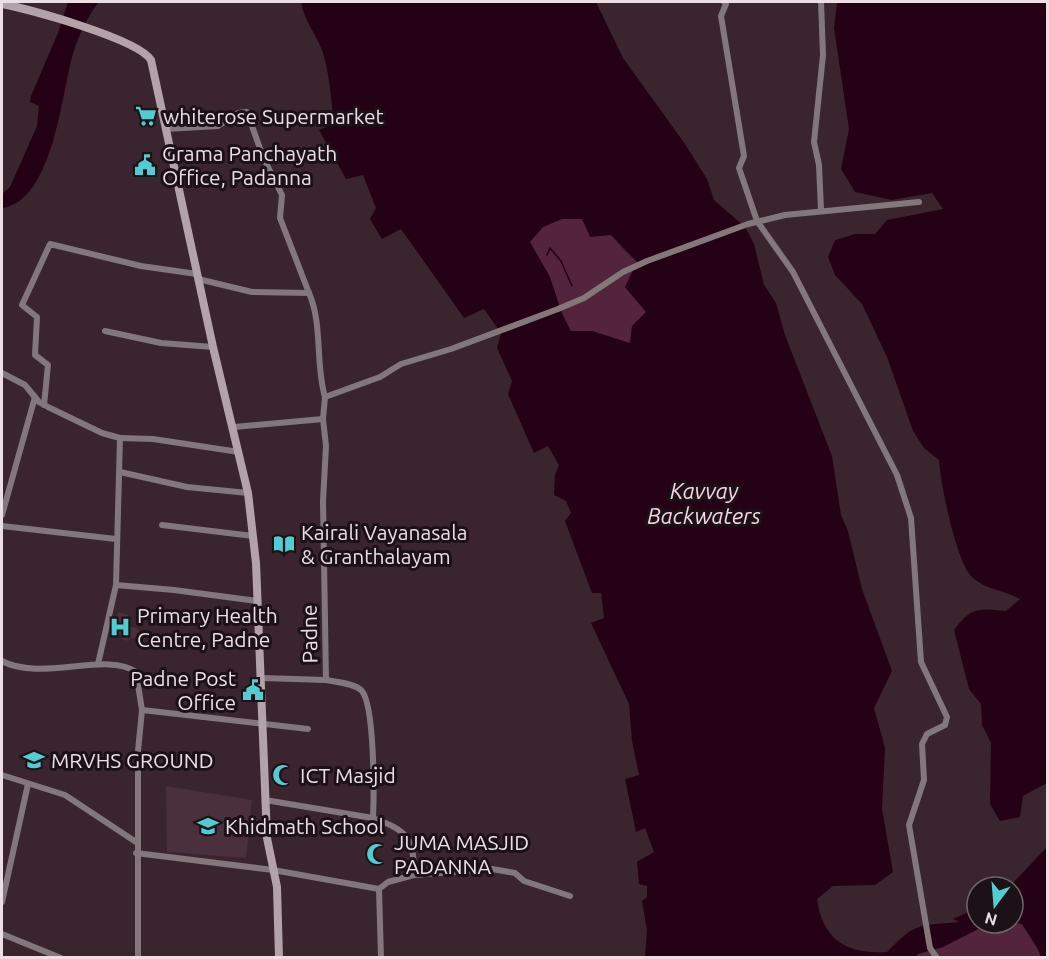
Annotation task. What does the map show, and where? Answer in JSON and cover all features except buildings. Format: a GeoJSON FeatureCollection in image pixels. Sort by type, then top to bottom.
{"type":"FeatureCollection","features":[{"type":"Feature","properties":{"kind":"main road"},"geometry":{"type":"LineString","coordinates":[[2,4],[21,4],[117,39],[141,50],[151,60],[197,277],[248,493],[262,678],[267,838],[277,887],[279,957]]}},
{"type":"Feature","properties":{"kind":"street"},"geometry":{"type":"LineString","coordinates":[[724,2],[726,4],[721,16],[744,156],[739,168],[757,221],[794,272],[897,475],[911,518],[921,662],[947,717],[945,725],[927,734],[922,744],[924,780],[909,825],[930,948],[937,957]]}},
{"type":"Feature","properties":{"kind":"street"},"geometry":{"type":"LineString","coordinates":[[821,2],[823,55],[814,142],[819,165],[821,210]]}},
{"type":"Feature","properties":{"kind":"street","name":"Padne"},"geometry":{"type":"LineString","coordinates":[[165,129],[218,126],[238,113],[247,112],[263,157],[282,195],[280,218],[309,293],[317,322],[318,362],[325,397],[323,419],[326,446],[322,501],[326,680],[355,686],[365,695],[375,764],[373,818]]}},
{"type":"Feature","properties":{"kind":"street"},"geometry":{"type":"LineString","coordinates":[[325,397],[380,376],[401,364],[477,340],[584,298],[647,261],[757,221],[821,210],[919,202]]}},
{"type":"Feature","properties":{"kind":"street"},"geometry":{"type":"LineString","coordinates":[[44,405],[48,365],[35,355],[37,317],[22,305],[26,291],[50,244],[197,277],[252,292],[309,293]]}},
{"type":"Feature","properties":{"kind":"street"},"geometry":{"type":"LineString","coordinates":[[105,331],[161,343],[213,347]]}},
{"type":"Feature","properties":{"kind":"street"},"geometry":{"type":"LineString","coordinates":[[2,373],[25,385],[44,405],[102,433],[120,438],[153,439],[238,452]]}},
{"type":"Feature","properties":{"kind":"street"},"geometry":{"type":"LineString","coordinates":[[2,515],[35,396]]}},
{"type":"Feature","properties":{"kind":"street"},"geometry":{"type":"LineString","coordinates":[[234,427],[323,419]]}},
{"type":"Feature","properties":{"kind":"street"},"geometry":{"type":"LineString","coordinates":[[98,664],[116,585],[120,438]]}},
{"type":"Feature","properties":{"kind":"street"},"geometry":{"type":"LineString","coordinates":[[120,472],[187,487],[248,493]]}},
{"type":"Feature","properties":{"kind":"street"},"geometry":{"type":"LineString","coordinates":[[162,525],[253,537]]}},
{"type":"Feature","properties":{"kind":"street"},"geometry":{"type":"LineString","coordinates":[[2,526],[116,539]]}},
{"type":"Feature","properties":{"kind":"street"},"geometry":{"type":"LineString","coordinates":[[116,585],[257,601]]}},
{"type":"Feature","properties":{"kind":"street"},"geometry":{"type":"LineString","coordinates":[[2,661],[11,666],[27,669],[58,669],[98,664],[130,667],[136,672],[142,710],[138,751],[136,842],[138,957]]}},
{"type":"Feature","properties":{"kind":"street"},"geometry":{"type":"LineString","coordinates":[[262,678],[326,680]]}},
{"type":"Feature","properties":{"kind":"street"},"geometry":{"type":"LineString","coordinates":[[142,710],[308,729]]}},
{"type":"Feature","properties":{"kind":"street"},"geometry":{"type":"LineString","coordinates":[[2,775],[65,795],[136,842]]}},
{"type":"Feature","properties":{"kind":"street"},"geometry":{"type":"LineString","coordinates":[[2,902],[3,886],[28,784]]}},
{"type":"Feature","properties":{"kind":"street"},"geometry":{"type":"LineString","coordinates":[[265,800],[373,818],[395,826],[405,835],[414,851],[414,875]]}},
{"type":"Feature","properties":{"kind":"street"},"geometry":{"type":"LineString","coordinates":[[136,853],[273,870],[379,889]]}},
{"type":"Feature","properties":{"kind":"street"},"geometry":{"type":"LineString","coordinates":[[379,889],[387,882],[414,875],[503,871],[515,873],[524,882],[570,896]]}},
{"type":"Feature","properties":{"kind":"street"},"geometry":{"type":"LineString","coordinates":[[379,889],[381,957]]}},
{"type":"Feature","properties":{"kind":"street"},"geometry":{"type":"LineString","coordinates":[[2,934],[61,957]]}},
{"type":"Feature","properties":{"kind":"shaded area"},"geometry":{"type":"Polygon","coordinates":[[[562,219],[582,219],[591,237],[611,235],[637,262],[625,287],[646,312],[632,326],[630,344],[592,331],[571,331],[530,241],[543,227],[562,219]]]}},
{"type":"Feature","properties":{"kind":"shaded area","name":"Primary Health Centre, Padne"},"geometry":{"type":"Polygon","coordinates":[[[119,612],[128,615],[126,625],[139,629],[138,631],[142,633],[141,638],[130,638],[128,641],[121,639],[122,635],[107,632],[110,621],[114,621],[119,612]]]}},
{"type":"Feature","properties":{"kind":"shaded area","name":"Khidmath School"},"geometry":{"type":"Polygon","coordinates":[[[166,786],[252,800],[246,858],[167,852],[166,786]]]}},
{"type":"Feature","properties":{"kind":"shaded area"},"geometry":{"type":"Polygon","coordinates":[[[1025,930],[1041,957],[916,958],[918,954],[943,947],[966,935],[1025,935],[1025,930]]]}},
{"type":"Feature","properties":{"kind":"water"},"geometry":{"type":"Polygon","coordinates":[[[68,2],[99,2],[85,24],[75,49],[51,149],[42,170],[32,189],[18,202],[2,208],[2,194],[10,187],[37,126],[39,106],[30,102],[31,96],[58,33],[68,2]]]}},
{"type":"Feature","properties":{"kind":"water","name":"Kavvay Backwaters"},"geometry":{"type":"Polygon","coordinates":[[[301,2],[596,2],[623,58],[685,144],[707,179],[714,200],[745,227],[754,244],[764,285],[776,303],[785,335],[832,456],[841,515],[848,531],[862,589],[892,671],[874,708],[885,748],[882,809],[893,872],[875,885],[833,886],[817,899],[820,913],[831,935],[839,942],[849,947],[873,952],[887,952],[905,935],[919,927],[959,922],[953,919],[965,914],[966,935],[943,947],[918,954],[916,957],[645,957],[647,930],[642,901],[647,897],[647,886],[639,884],[637,862],[654,852],[645,828],[636,832],[625,779],[639,775],[632,741],[629,704],[591,623],[604,618],[601,593],[592,593],[565,521],[571,513],[566,501],[554,495],[555,475],[559,465],[548,446],[534,453],[508,394],[512,381],[497,348],[501,333],[484,309],[464,318],[401,229],[382,239],[370,219],[376,208],[363,175],[346,179],[319,130],[334,124],[323,53],[301,2]],[[562,219],[543,227],[530,242],[550,277],[562,314],[571,331],[592,331],[630,343],[632,326],[646,312],[625,287],[637,262],[611,235],[590,237],[582,219],[562,219]]]}},
{"type":"Feature","properties":{"kind":"water"},"geometry":{"type":"Polygon","coordinates":[[[837,2],[1047,2],[1047,783],[1023,796],[1020,817],[1000,821],[990,804],[991,743],[982,725],[981,704],[969,689],[954,630],[971,613],[988,609],[1006,611],[1020,599],[976,581],[965,567],[950,520],[939,460],[924,448],[913,431],[887,357],[862,304],[835,275],[828,257],[835,240],[855,234],[875,234],[887,220],[943,209],[932,193],[892,200],[855,192],[841,169],[849,129],[834,28],[837,2]]]}},
{"type":"Feature","properties":{"kind":"water"},"geometry":{"type":"Polygon","coordinates":[[[1047,847],[1047,957],[1041,957],[1025,929],[1025,875],[1020,875],[1047,847]]]}},
{"type":"Feature","properties":{"kind":"waterway"},"geometry":{"type":"LineString","coordinates":[[547,255],[550,248],[561,261],[572,286]]}},
{"type":"Feature","properties":{"kind":"place","name":"whiterose Supermarket"},"geometry":{"type":"Point","coordinates":[146,116]}},
{"type":"Feature","properties":{"kind":"place","name":"Grama Panchayath Office, Padanna"},"geometry":{"type":"Point","coordinates":[145,165]}},
{"type":"Feature","properties":{"kind":"place","name":"Kairali Vayanasala & Granthalayam"},"geometry":{"type":"Point","coordinates":[284,544]}},
{"type":"Feature","properties":{"kind":"place","name":"Primary Health Centre, Padne"},"geometry":{"type":"Point","coordinates":[120,627]}},
{"type":"Feature","properties":{"kind":"place","name":"Padne Post Office"},"geometry":{"type":"Point","coordinates":[253,690]}},
{"type":"Feature","properties":{"kind":"place","name":"MRVHS GROUND"},"geometry":{"type":"Point","coordinates":[34,760]}},
{"type":"Feature","properties":{"kind":"place","name":"ICT Masjid"},"geometry":{"type":"Point","coordinates":[283,775]}},
{"type":"Feature","properties":{"kind":"place","name":"Khidmath School"},"geometry":{"type":"Point","coordinates":[208,826]}},
{"type":"Feature","properties":{"kind":"place","name":"JUMA MASJID PADANNA"},"geometry":{"type":"Point","coordinates":[377,854]}}]}
